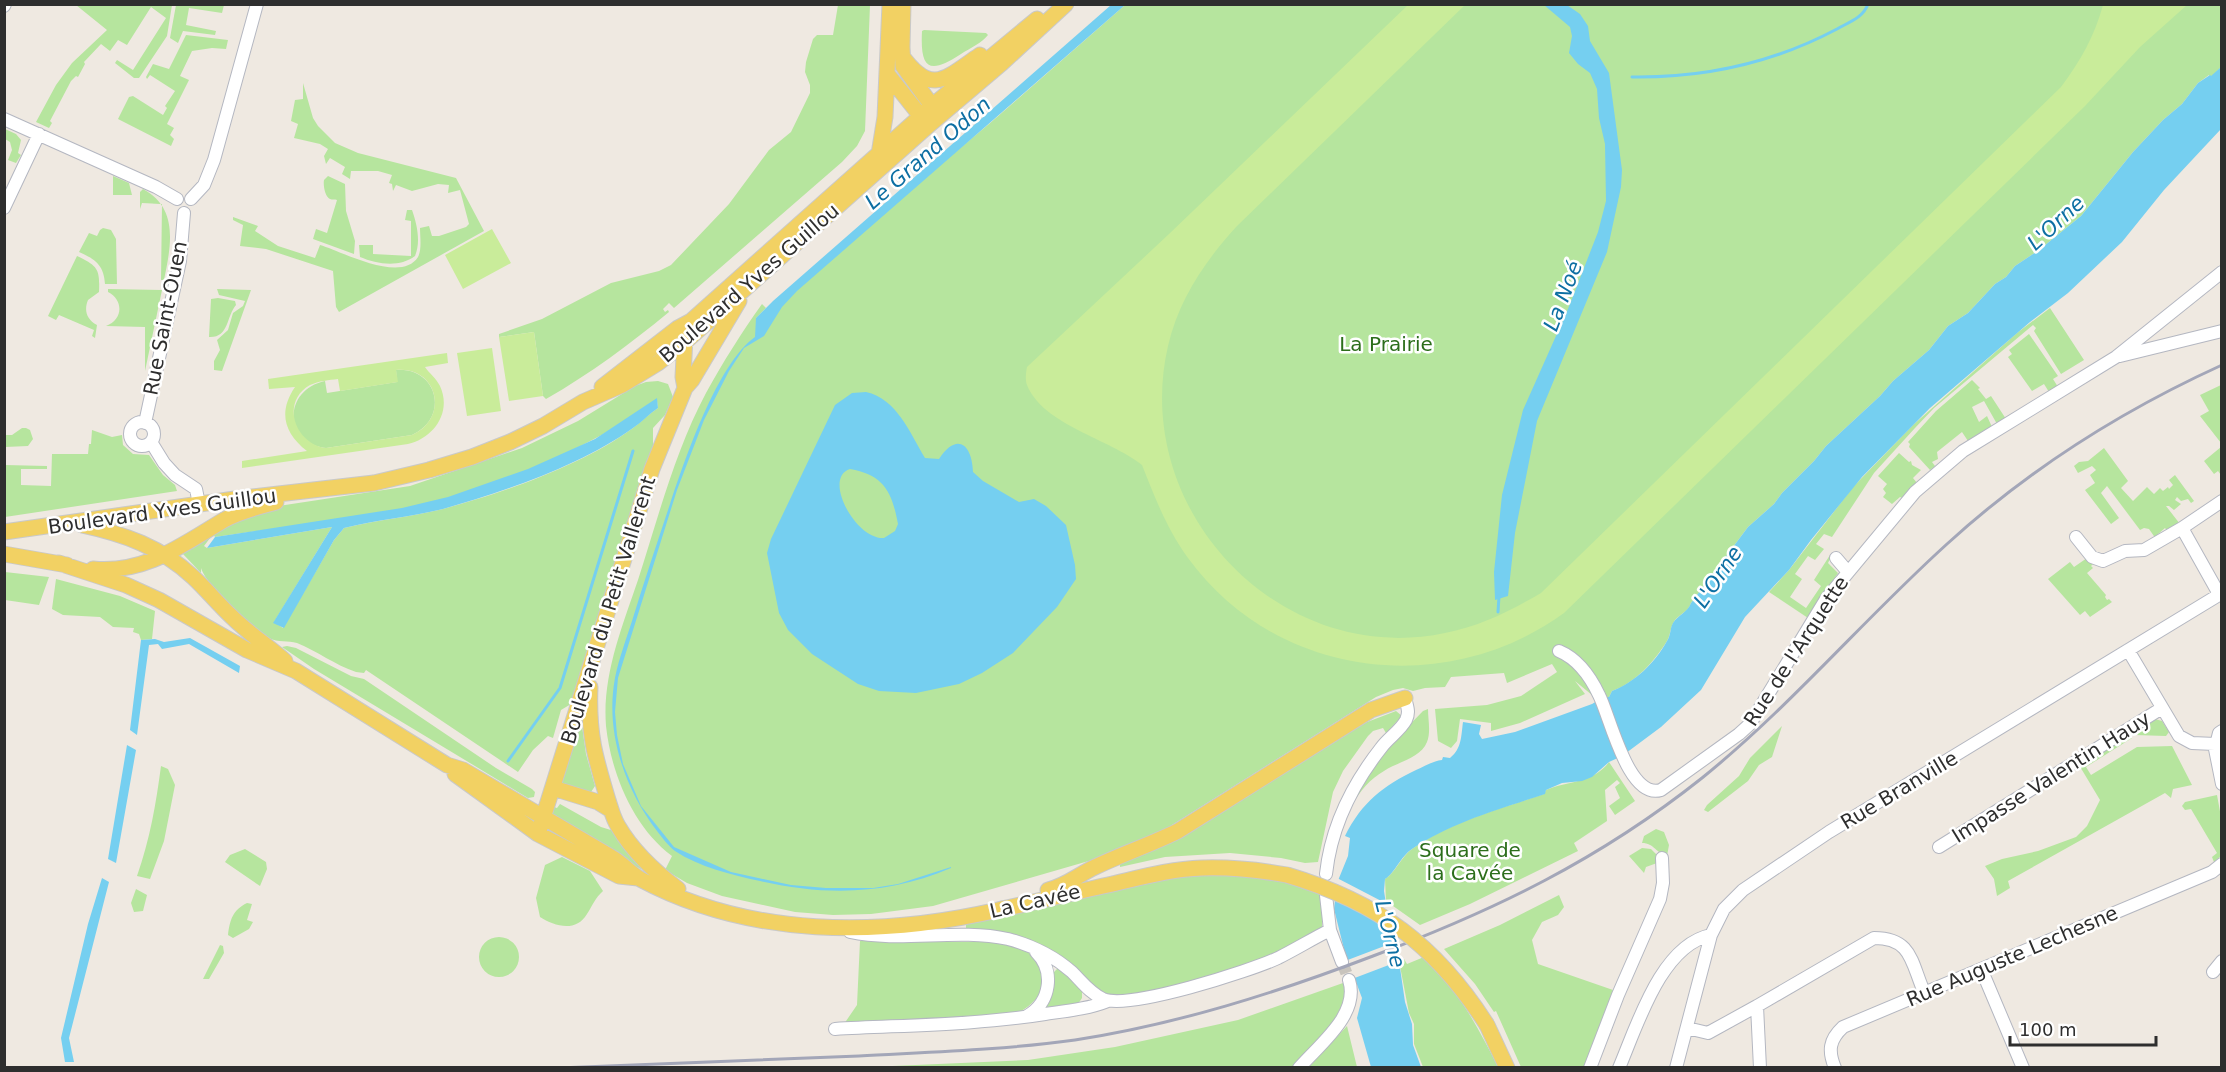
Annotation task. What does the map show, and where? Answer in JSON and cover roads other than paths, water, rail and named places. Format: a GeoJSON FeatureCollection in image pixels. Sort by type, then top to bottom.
{"type":"FeatureCollection","features":[{"type":"Feature","properties":{"kind":"main road"},"geometry":{"type":"LineString","coordinates":[[879,154],[885,121],[890,4]]}},
{"type":"Feature","properties":{"kind":"main road"},"geometry":{"type":"LineString","coordinates":[[903,4],[902,56],[906,72],[930,116]]}},
{"type":"Feature","properties":{"kind":"main road","name":"Boulevard Yves Guillou"},"geometry":{"type":"LineString","coordinates":[[583,402],[678,328],[691,321],[879,154],[1002,63],[1066,4]]}},
{"type":"Feature","properties":{"kind":"main road"},"geometry":{"type":"LineString","coordinates":[[902,56],[921,78],[940,80],[951,75],[1052,6]]}},
{"type":"Feature","properties":{"kind":"main road","name":"Boulevard Yves Guillou"},"geometry":{"type":"LineString","coordinates":[[4,532],[199,504],[374,483],[472,457],[510,442],[583,402],[622,384],[658,363],[685,342],[1052,6]]}},
{"type":"Feature","properties":{"kind":"main road"},"geometry":{"type":"LineString","coordinates":[[888,75],[930,116]]}},
{"type":"Feature","properties":{"kind":"main road","name":"Boulevard du Petit Vallerent"},"geometry":{"type":"LineString","coordinates":[[538,834],[652,469],[685,388],[692,380],[740,298],[757,277]]}},
{"type":"Feature","properties":{"kind":"main road","name":"Boulevard du Petit Vallerent"},"geometry":{"type":"LineString","coordinates":[[685,388],[683,377],[685,332],[691,321]]}},
{"type":"Feature","properties":{"kind":"main road","name":"Boulevard Yves Guillou"},"geometry":{"type":"LineString","coordinates":[[4,554],[88,569],[116,569],[141,565],[166,556],[238,513],[319,490]]}},
{"type":"Feature","properties":{"kind":"main road"},"geometry":{"type":"LineString","coordinates":[[72,522],[131,537],[147,544],[192,576],[232,617],[296,671],[447,765],[463,770],[614,859],[639,878],[697,904],[770,922],[834,928],[906,926],[952,919],[962,910],[1064,885],[1091,869],[1178,831],[1371,710],[1405,698]]}},
{"type":"Feature","properties":{"kind":"main road"},"geometry":{"type":"LineString","coordinates":[[58,563],[126,585],[159,600],[247,650],[296,671]]}},
{"type":"Feature","properties":{"kind":"main road"},"geometry":{"type":"LineString","coordinates":[[592,663],[589,708],[591,736],[597,767],[611,810],[621,831],[645,862],[697,904]]}},
{"type":"Feature","properties":{"kind":"main road"},"geometry":{"type":"LineString","coordinates":[[447,765],[459,778],[538,834],[619,876],[639,878]]}},
{"type":"Feature","properties":{"kind":"main road"},"geometry":{"type":"LineString","coordinates":[[553,788],[598,802],[611,810]]}},
{"type":"Feature","properties":{"kind":"main road"},"geometry":{"type":"LineString","coordinates":[[538,834],[546,831],[585,853],[614,859]]}},
{"type":"Feature","properties":{"kind":"main road","name":"La Cavée"},"geometry":{"type":"LineString","coordinates":[[952,919],[1118,882],[1199,868],[1255,870],[1287,875],[1344,895],[1407,933],[1453,978],[1486,1025],[1507,1068]]}},
{"type":"Feature","properties":{"kind":"street","name":"Rue Saint-Ouen"},"geometry":{"type":"LineString","coordinates":[[184,213],[192,207],[191,199],[204,185],[212,167],[257,4]]}},
{"type":"Feature","properties":{"kind":"street"},"geometry":{"type":"LineString","coordinates":[[4,119],[147,183],[177,200],[184,195],[191,199]]}},
{"type":"Feature","properties":{"kind":"street"},"geometry":{"type":"LineString","coordinates":[[4,208],[39,134]]}},
{"type":"Feature","properties":{"kind":"street","name":"Rue Saint-Ouen"},"geometry":{"type":"LineString","coordinates":[[177,200],[177,209],[184,213]]}},
{"type":"Feature","properties":{"kind":"street","name":"Rue Saint-Ouen"},"geometry":{"type":"LineString","coordinates":[[145,423],[180,261],[184,213]]}},
{"type":"Feature","properties":{"kind":"street","name":"Rue de l'Arquette"},"geometry":{"type":"LineString","coordinates":[[1559,651],[1587,675],[1601,698],[1623,757],[1634,777],[1645,789],[1661,790],[1750,724],[1820,609],[1908,500],[1944,466],[1963,451],[2116,357],[2222,272]]}},
{"type":"Feature","properties":{"kind":"street"},"geometry":{"type":"LineString","coordinates":[[2116,357],[2222,331]]}},
{"type":"Feature","properties":{"kind":"street"},"geometry":{"type":"LineString","coordinates":[[2139,338],[2144,350]]}},
{"type":"Feature","properties":{"kind":"street","name":"Rue Saint-Ouen"},"geometry":{"type":"LineString","coordinates":[[145,423],[153,429],[154,436],[149,443],[136,445],[130,435],[135,425],[145,423]]}},
{"type":"Feature","properties":{"kind":"street","name":"Rue Saint-Ouen"},"geometry":{"type":"LineString","coordinates":[[149,443],[175,475],[196,489],[199,504]]}},
{"type":"Feature","properties":{"kind":"street"},"geometry":{"type":"LineString","coordinates":[[2076,537],[2092,557],[2103,561],[2125,551],[2144,550],[2222,501]]}},
{"type":"Feature","properties":{"kind":"street"},"geometry":{"type":"LineString","coordinates":[[2181,528],[2220,593]]}},
{"type":"Feature","properties":{"kind":"street"},"geometry":{"type":"LineString","coordinates":[[1836,558],[1848,572]]}},
{"type":"Feature","properties":{"kind":"street","name":"Rue Branville"},"geometry":{"type":"LineString","coordinates":[[1676,1068],[1711,934],[1730,901],[1760,877],[1829,832],[2220,593]]}},
{"type":"Feature","properties":{"kind":"street"},"geometry":{"type":"LineString","coordinates":[[2128,650],[2179,736],[2192,743],[2215,744]]}},
{"type":"Feature","properties":{"kind":"street"},"geometry":{"type":"LineString","coordinates":[[1326,874],[1334,831],[1347,801],[1363,772],[1382,745],[1406,720],[1409,711],[1405,698]]}},
{"type":"Feature","properties":{"kind":"street","name":"Impasse Valentin Hauy"},"geometry":{"type":"LineString","coordinates":[[1939,847],[2162,708]]}},
{"type":"Feature","properties":{"kind":"street"},"geometry":{"type":"LineString","coordinates":[[2222,731],[2215,744],[2215,756],[2222,784]]}},
{"type":"Feature","properties":{"kind":"street"},"geometry":{"type":"LineString","coordinates":[[1590,1068],[1618,995],[1660,899],[1663,883],[1662,858]]}},
{"type":"Feature","properties":{"kind":"street","name":"Rue Auguste Lechesne"},"geometry":{"type":"LineString","coordinates":[[1835,1068],[1831,1055],[1831,1043],[1843,1027],[2212,872],[2222,864]]}},
{"type":"Feature","properties":{"kind":"street"},"geometry":{"type":"LineString","coordinates":[[1326,895],[1330,930],[1342,962]]}},
{"type":"Feature","properties":{"kind":"street"},"geometry":{"type":"LineString","coordinates":[[834,928],[873,937],[969,935],[998,938],[1030,947],[1058,962],[1096,995],[1108,1001]]}},
{"type":"Feature","properties":{"kind":"street"},"geometry":{"type":"LineString","coordinates":[[835,1029],[966,1023],[1025,1017],[1083,1008],[1108,1001],[1152,996],[1257,966],[1330,930]]}},
{"type":"Feature","properties":{"kind":"street"},"geometry":{"type":"LineString","coordinates":[[1619,1068],[1663,973],[1680,952],[1692,942],[1711,934]]}},
{"type":"Feature","properties":{"kind":"street"},"geometry":{"type":"LineString","coordinates":[[1687,1028],[1708,1033],[1874,938],[1893,939],[1905,946],[1924,992]]}},
{"type":"Feature","properties":{"kind":"street"},"geometry":{"type":"LineString","coordinates":[[1025,1017],[1030,1015],[1042,1000],[1048,978],[1045,963],[1030,947]]}},
{"type":"Feature","properties":{"kind":"street"},"geometry":{"type":"LineString","coordinates":[[2213,972],[2222,961]]}},
{"type":"Feature","properties":{"kind":"street"},"geometry":{"type":"LineString","coordinates":[[1985,978],[2023,1068]]}},
{"type":"Feature","properties":{"kind":"street"},"geometry":{"type":"LineString","coordinates":[[1299,1068],[1346,1014],[1352,996],[1349,980]]}},
{"type":"Feature","properties":{"kind":"street"},"geometry":{"type":"LineString","coordinates":[[1757,1006],[1760,1068]]}},
{"type":"Feature","properties":{"kind":"water"},"geometry":{"type":"Polygon","coordinates":[[[1111,5],[1125,5],[797,291],[782,307],[764,336],[744,348],[729,371],[704,420],[677,490],[618,678],[615,712],[623,764],[641,806],[674,847],[731,872],[791,885],[826,888],[873,888],[898,884],[951,868],[904,884],[880,888],[833,891],[785,886],[749,879],[694,862],[672,849],[645,814],[635,796],[620,758],[615,738],[613,698],[621,656],[670,504],[693,439],[715,390],[741,350],[755,337],[756,318],[773,301],[1111,5]]]}},
{"type":"Feature","properties":{"kind":"water"},"geometry":{"type":"Polygon","coordinates":[[[1544,5],[1567,5],[1580,14],[1588,26],[1590,41],[1609,73],[1622,170],[1621,187],[1607,252],[1537,421],[1515,533],[1508,596],[1495,600],[1494,572],[1502,495],[1523,410],[1568,309],[1598,232],[1606,201],[1605,144],[1599,118],[1597,89],[1590,73],[1569,53],[1572,36],[1570,27],[1544,5]]]}},
{"type":"Feature","properties":{"kind":"water","name":"L'Orne"},"geometry":{"type":"Polygon","coordinates":[[[2221,67],[2221,129],[2164,190],[2122,242],[2068,293],[2030,322],[1930,408],[1862,477],[1789,570],[1745,617],[1701,690],[1661,727],[1622,756],[1609,762],[1592,777],[1582,781],[1562,783],[1546,790],[1545,794],[1443,831],[1404,856],[1385,879],[1384,891],[1392,943],[1399,961],[1405,1002],[1412,1024],[1413,1045],[1421,1067],[1371,1067],[1357,1018],[1362,998],[1345,953],[1334,909],[1337,883],[1348,856],[1350,838],[1345,836],[1366,804],[1404,776],[1442,760],[1443,757],[1450,758],[1459,746],[1463,722],[1481,725],[1479,734],[1482,739],[1515,732],[1609,697],[1612,691],[1644,671],[1662,649],[1673,623],[1687,609],[1748,527],[1774,504],[1826,446],[1893,381],[1929,350],[1948,326],[1968,313],[2015,266],[2081,216],[2133,152],[2163,120],[2182,104],[2198,83],[2221,67]]]}},
{"type":"Feature","properties":{"kind":"water"},"geometry":{"type":"Polygon","coordinates":[[[866,392],[877,396],[894,409],[902,418],[925,458],[939,459],[952,446],[962,445],[970,454],[973,472],[983,481],[1019,502],[1034,499],[1046,506],[1066,525],[1076,579],[1057,607],[1013,653],[982,673],[959,684],[916,693],[879,691],[858,684],[812,654],[788,630],[779,613],[767,553],[771,539],[835,405],[852,393],[866,392]],[[850,469],[842,475],[841,495],[846,508],[863,529],[873,536],[884,538],[895,531],[898,524],[893,503],[879,481],[862,472],[850,469]]]}},
{"type":"Feature","properties":{"kind":"water"},"geometry":{"type":"Polygon","coordinates":[[[657,398],[658,408],[633,428],[590,454],[541,476],[443,509],[344,528],[334,540],[284,628],[273,623],[332,527],[207,548],[215,537],[402,508],[448,497],[528,469],[595,439],[657,398]]]}},
{"type":"Feature","properties":{"kind":"water"},"geometry":{"type":"Polygon","coordinates":[[[190,638],[240,666],[239,673],[189,644],[162,649],[158,644],[149,645],[137,735],[130,730],[141,640],[155,639],[164,642],[190,638]]]}},
{"type":"Feature","properties":{"kind":"water"},"geometry":{"type":"Polygon","coordinates":[[[127,745],[136,750],[116,863],[108,859],[127,745]]]}},
{"type":"Feature","properties":{"kind":"water"},"geometry":{"type":"Polygon","coordinates":[[[102,878],[109,882],[69,1038],[74,1062],[65,1062],[61,1038],[88,924],[102,878]]]}},
{"type":"Feature","properties":{"kind":"waterway"},"geometry":{"type":"LineString","coordinates":[[1632,77],[1685,75],[1738,66],[1763,59],[1813,41],[1851,22],[1866,9],[1868,4]]}},
{"type":"Feature","properties":{"kind":"waterway"},"geometry":{"type":"LineString","coordinates":[[508,761],[560,688],[633,451]]}},
{"type":"Feature","properties":{"kind":"waterway","name":"La Noé"},"geometry":{"type":"LineString","coordinates":[[1498,612],[1499,596]]}},
{"type":"Feature","properties":{"kind":"tunnel"},"geometry":{"type":"LineString","coordinates":[[1342,962],[1349,980]]}},
{"type":"Feature","properties":{"kind":"railway"},"geometry":{"type":"LineString","coordinates":[[558,1068],[940,1052],[1075,1040],[1151,1025],[1226,1006],[1263,995],[1418,939],[1545,881],[1624,834],[1663,807],[1702,778],[1766,722],[1916,573],[2010,491],[2112,422],[2222,365]]}},
{"type":"Feature","properties":{"kind":"water label","name":"Le Grand Odon"},"geometry":{"type":"Point","coordinates":[928,153]}},
{"type":"Feature","properties":{"kind":"park label","name":"La Prairie"},"geometry":{"type":"Point","coordinates":[1386,344]}},
{"type":"Feature","properties":{"kind":"park label","name":"Square de la Cavée"},"geometry":{"type":"Point","coordinates":[1470,862]}}]}
